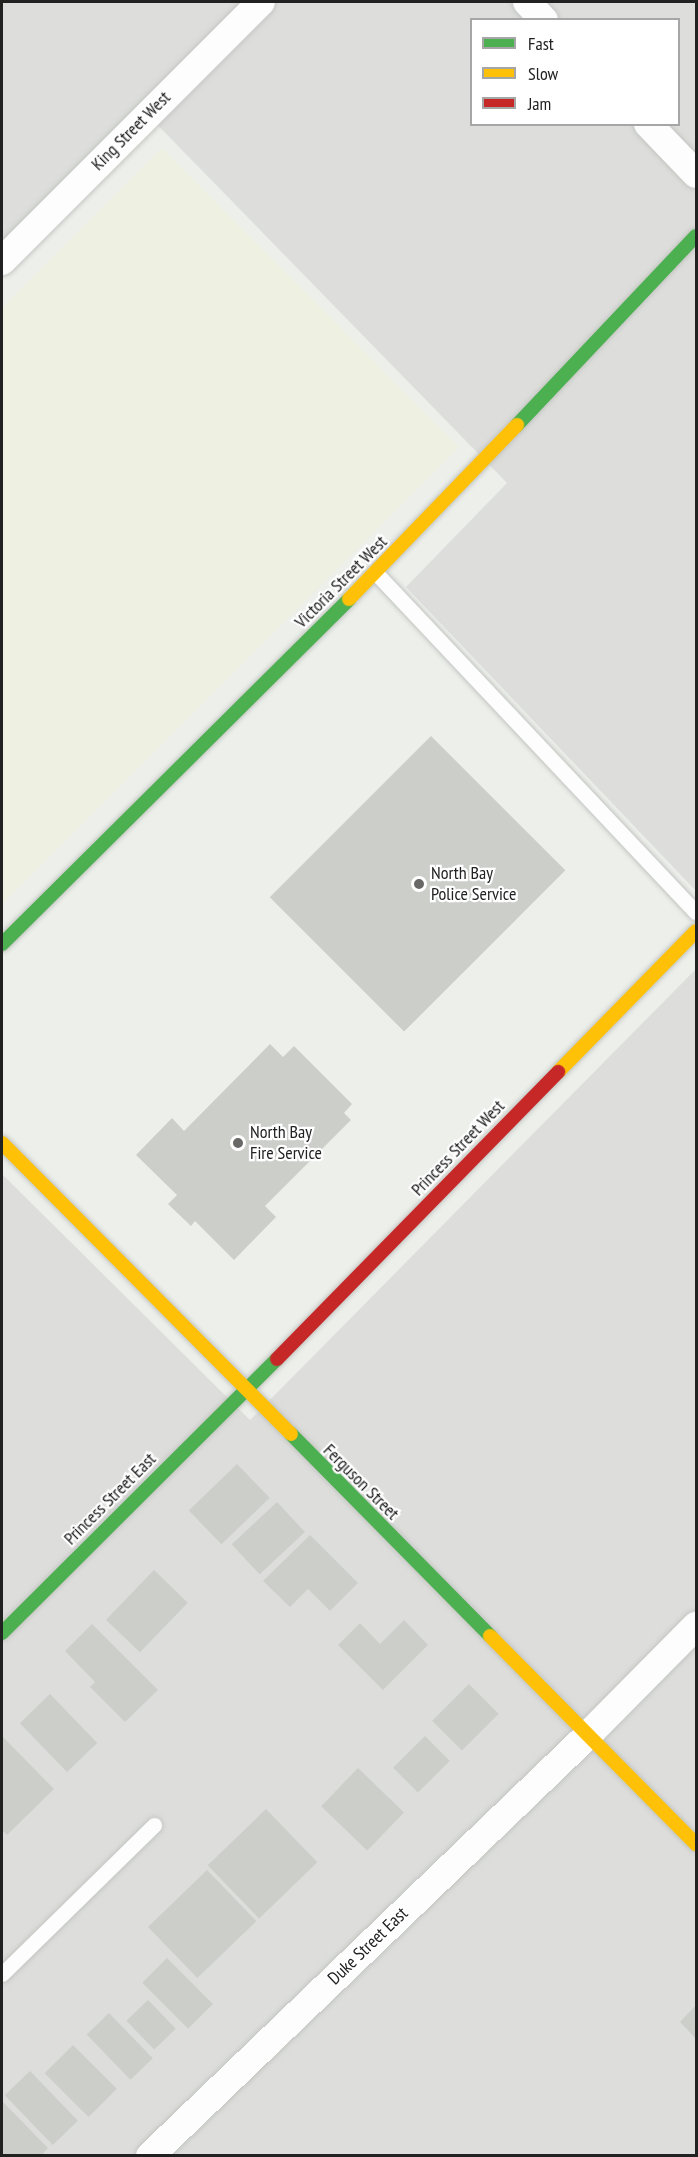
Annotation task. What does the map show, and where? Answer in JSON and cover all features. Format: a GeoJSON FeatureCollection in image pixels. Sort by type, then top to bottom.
{"type":"FeatureCollection","features":[{"type":"Feature","properties":{"kind":"street","name":"King Street West"},"geometry":{"type":"LineString","coordinates":[[2,261],[261,2]]}},
{"type":"Feature","properties":{"kind":"street"},"geometry":{"type":"LineString","coordinates":[[527,2],[542,18]]}},
{"type":"Feature","properties":{"kind":"street"},"geometry":{"type":"LineString","coordinates":[[650,126],[696,174]]}},
{"type":"Feature","properties":{"kind":"street","name":"Victoria Street West"},"geometry":{"type":"LineString","coordinates":[[2,944],[376,573],[696,236]]}},
{"type":"Feature","properties":{"kind":"street","name":"Princess Street West"},"geometry":{"type":"LineString","coordinates":[[245,1391],[696,931]]}},
{"type":"Feature","properties":{"kind":"street","name":"Ferguson Street"},"geometry":{"type":"LineString","coordinates":[[2,1143],[696,1844]]}},
{"type":"Feature","properties":{"kind":"street","name":"Princess Street East"},"geometry":{"type":"LineString","coordinates":[[2,1633],[245,1391]]}},
{"type":"Feature","properties":{"kind":"street","name":"Duke Street East"},"geometry":{"type":"LineString","coordinates":[[150,2156],[587,1736],[696,1626]]}},
{"type":"Feature","properties":{"kind":"lane"},"geometry":{"type":"LineString","coordinates":[[376,573],[696,912]]}},
{"type":"Feature","properties":{"kind":"lane"},"geometry":{"type":"LineString","coordinates":[[2,1974],[154,1825]]}},
{"type":"Feature","properties":{"kind":"shaded area"},"geometry":{"type":"Polygon","coordinates":[[[2,2],[696,2],[696,891],[406,587],[507,483],[139,106],[2,243],[2,2]]]}},
{"type":"Feature","properties":{"kind":"shaded area"},"geometry":{"type":"Polygon","coordinates":[[[162,148],[459,447],[2,904],[2,308],[162,148]]]}},
{"type":"Feature","properties":{"kind":"shaded area"},"geometry":{"type":"Polygon","coordinates":[[[696,969],[696,2155],[2,2155],[2,1174],[250,1420],[696,969]]]}},
{"type":"Feature","properties":{"kind":"building","name":"North Bay Police Service"},"geometry":{"type":"Polygon","coordinates":[[[431,736],[565,870],[404,1032],[270,897],[431,736]]]}},
{"type":"Feature","properties":{"kind":"building","name":"North Bay Fire Service"},"geometry":{"type":"Polygon","coordinates":[[[270,1044],[283,1057],[294,1046],[352,1104],[344,1113],[351,1120],[265,1206],[276,1217],[234,1260],[195,1221],[191,1226],[168,1204],[177,1195],[136,1155],[172,1118],[184,1131],[270,1044]]]}},
{"type":"Feature","properties":{"kind":"building"},"geometry":{"type":"Polygon","coordinates":[[[237,1464],[270,1498],[221,1544],[189,1511],[237,1464]]]}},
{"type":"Feature","properties":{"kind":"building"},"geometry":{"type":"Polygon","coordinates":[[[277,1502],[305,1532],[260,1574],[232,1544],[277,1502]]]}},
{"type":"Feature","properties":{"kind":"building"},"geometry":{"type":"Polygon","coordinates":[[[310,1535],[358,1583],[330,1611],[308,1589],[290,1607],[263,1581],[310,1535]]]}},
{"type":"Feature","properties":{"kind":"building"},"geometry":{"type":"Polygon","coordinates":[[[154,1570],[188,1603],[140,1652],[106,1620],[154,1570]]]}},
{"type":"Feature","properties":{"kind":"building"},"geometry":{"type":"Polygon","coordinates":[[[404,1620],[428,1645],[383,1690],[338,1645],[360,1623],[380,1644],[404,1620]]]}},
{"type":"Feature","properties":{"kind":"building"},"geometry":{"type":"Polygon","coordinates":[[[92,1624],[158,1690],[125,1722],[90,1687],[95,1682],[65,1651],[92,1624]]]}},
{"type":"Feature","properties":{"kind":"building"},"geometry":{"type":"Polygon","coordinates":[[[469,1684],[499,1714],[462,1750],[432,1721],[469,1684]]]}},
{"type":"Feature","properties":{"kind":"building"},"geometry":{"type":"Polygon","coordinates":[[[50,1694],[97,1743],[67,1772],[20,1723],[50,1694]]]}},
{"type":"Feature","properties":{"kind":"building"},"geometry":{"type":"Polygon","coordinates":[[[2,1736],[54,1789],[7,1835],[2,1830],[2,1736]]]}},
{"type":"Feature","properties":{"kind":"building"},"geometry":{"type":"Polygon","coordinates":[[[425,1736],[450,1761],[418,1793],[393,1768],[425,1736]]]}},
{"type":"Feature","properties":{"kind":"building"},"geometry":{"type":"Polygon","coordinates":[[[358,1768],[404,1812],[367,1851],[321,1806],[358,1768]]]}},
{"type":"Feature","properties":{"kind":"building"},"geometry":{"type":"Polygon","coordinates":[[[266,1809],[317,1862],[259,1918],[208,1865],[266,1809]]]}},
{"type":"Feature","properties":{"kind":"building"},"geometry":{"type":"Polygon","coordinates":[[[207,1870],[256,1921],[197,1978],[148,1927],[207,1870]]]}},
{"type":"Feature","properties":{"kind":"building"},"geometry":{"type":"Polygon","coordinates":[[[167,1958],[213,2004],[188,2029],[142,1983],[167,1958]]]}},
{"type":"Feature","properties":{"kind":"building"},"geometry":{"type":"Polygon","coordinates":[[[148,2000],[176,2029],[154,2050],[126,2021],[148,2000]]]}},
{"type":"Feature","properties":{"kind":"building"},"geometry":{"type":"Polygon","coordinates":[[[696,2005],[696,2039],[680,2022],[696,2005]]]}},
{"type":"Feature","properties":{"kind":"building"},"geometry":{"type":"Polygon","coordinates":[[[109,2013],[153,2058],[130,2080],[87,2035],[109,2013]]]}},
{"type":"Feature","properties":{"kind":"building"},"geometry":{"type":"Polygon","coordinates":[[[73,2045],[117,2089],[89,2117],[45,2073],[73,2045]]]}},
{"type":"Feature","properties":{"kind":"building"},"geometry":{"type":"Polygon","coordinates":[[[30,2071],[78,2121],[53,2145],[5,2095],[30,2071]]]}},
{"type":"Feature","properties":{"kind":"building"},"geometry":{"type":"Polygon","coordinates":[[[2,2101],[48,2148],[41,2156],[2,2156],[2,2101]]]}},
{"type":"Feature","properties":{"kind":"traffic: fast"},"geometry":{"type":"LineString","coordinates":[[517,425],[696,236]]}},
{"type":"Feature","properties":{"kind":"traffic: fast"},"geometry":{"type":"LineString","coordinates":[[2,944],[349,599]]}},
{"type":"Feature","properties":{"kind":"traffic: fast"},"geometry":{"type":"LineString","coordinates":[[2,1633],[277,1359]]}},
{"type":"Feature","properties":{"kind":"traffic: fast"},"geometry":{"type":"LineString","coordinates":[[291,1434],[490,1636]]}},
{"type":"Feature","properties":{"kind":"traffic: slow"},"geometry":{"type":"LineString","coordinates":[[349,599],[517,425]]}},
{"type":"Feature","properties":{"kind":"traffic: slow"},"geometry":{"type":"LineString","coordinates":[[558,1072],[696,931]]}},
{"type":"Feature","properties":{"kind":"traffic: slow"},"geometry":{"type":"LineString","coordinates":[[2,1143],[291,1434]]}},
{"type":"Feature","properties":{"kind":"traffic: slow"},"geometry":{"type":"LineString","coordinates":[[490,1636],[696,1844]]}},
{"type":"Feature","properties":{"kind":"traffic: jam"},"geometry":{"type":"LineString","coordinates":[[277,1359],[558,1072]]}},
{"type":"Feature","properties":{"kind":"place","name":"North Bay Police Service"},"geometry":{"type":"Point","coordinates":[419,884]}},
{"type":"Feature","properties":{"kind":"place","name":"North Bay Fire Service"},"geometry":{"type":"Point","coordinates":[238,1143]}}]}
